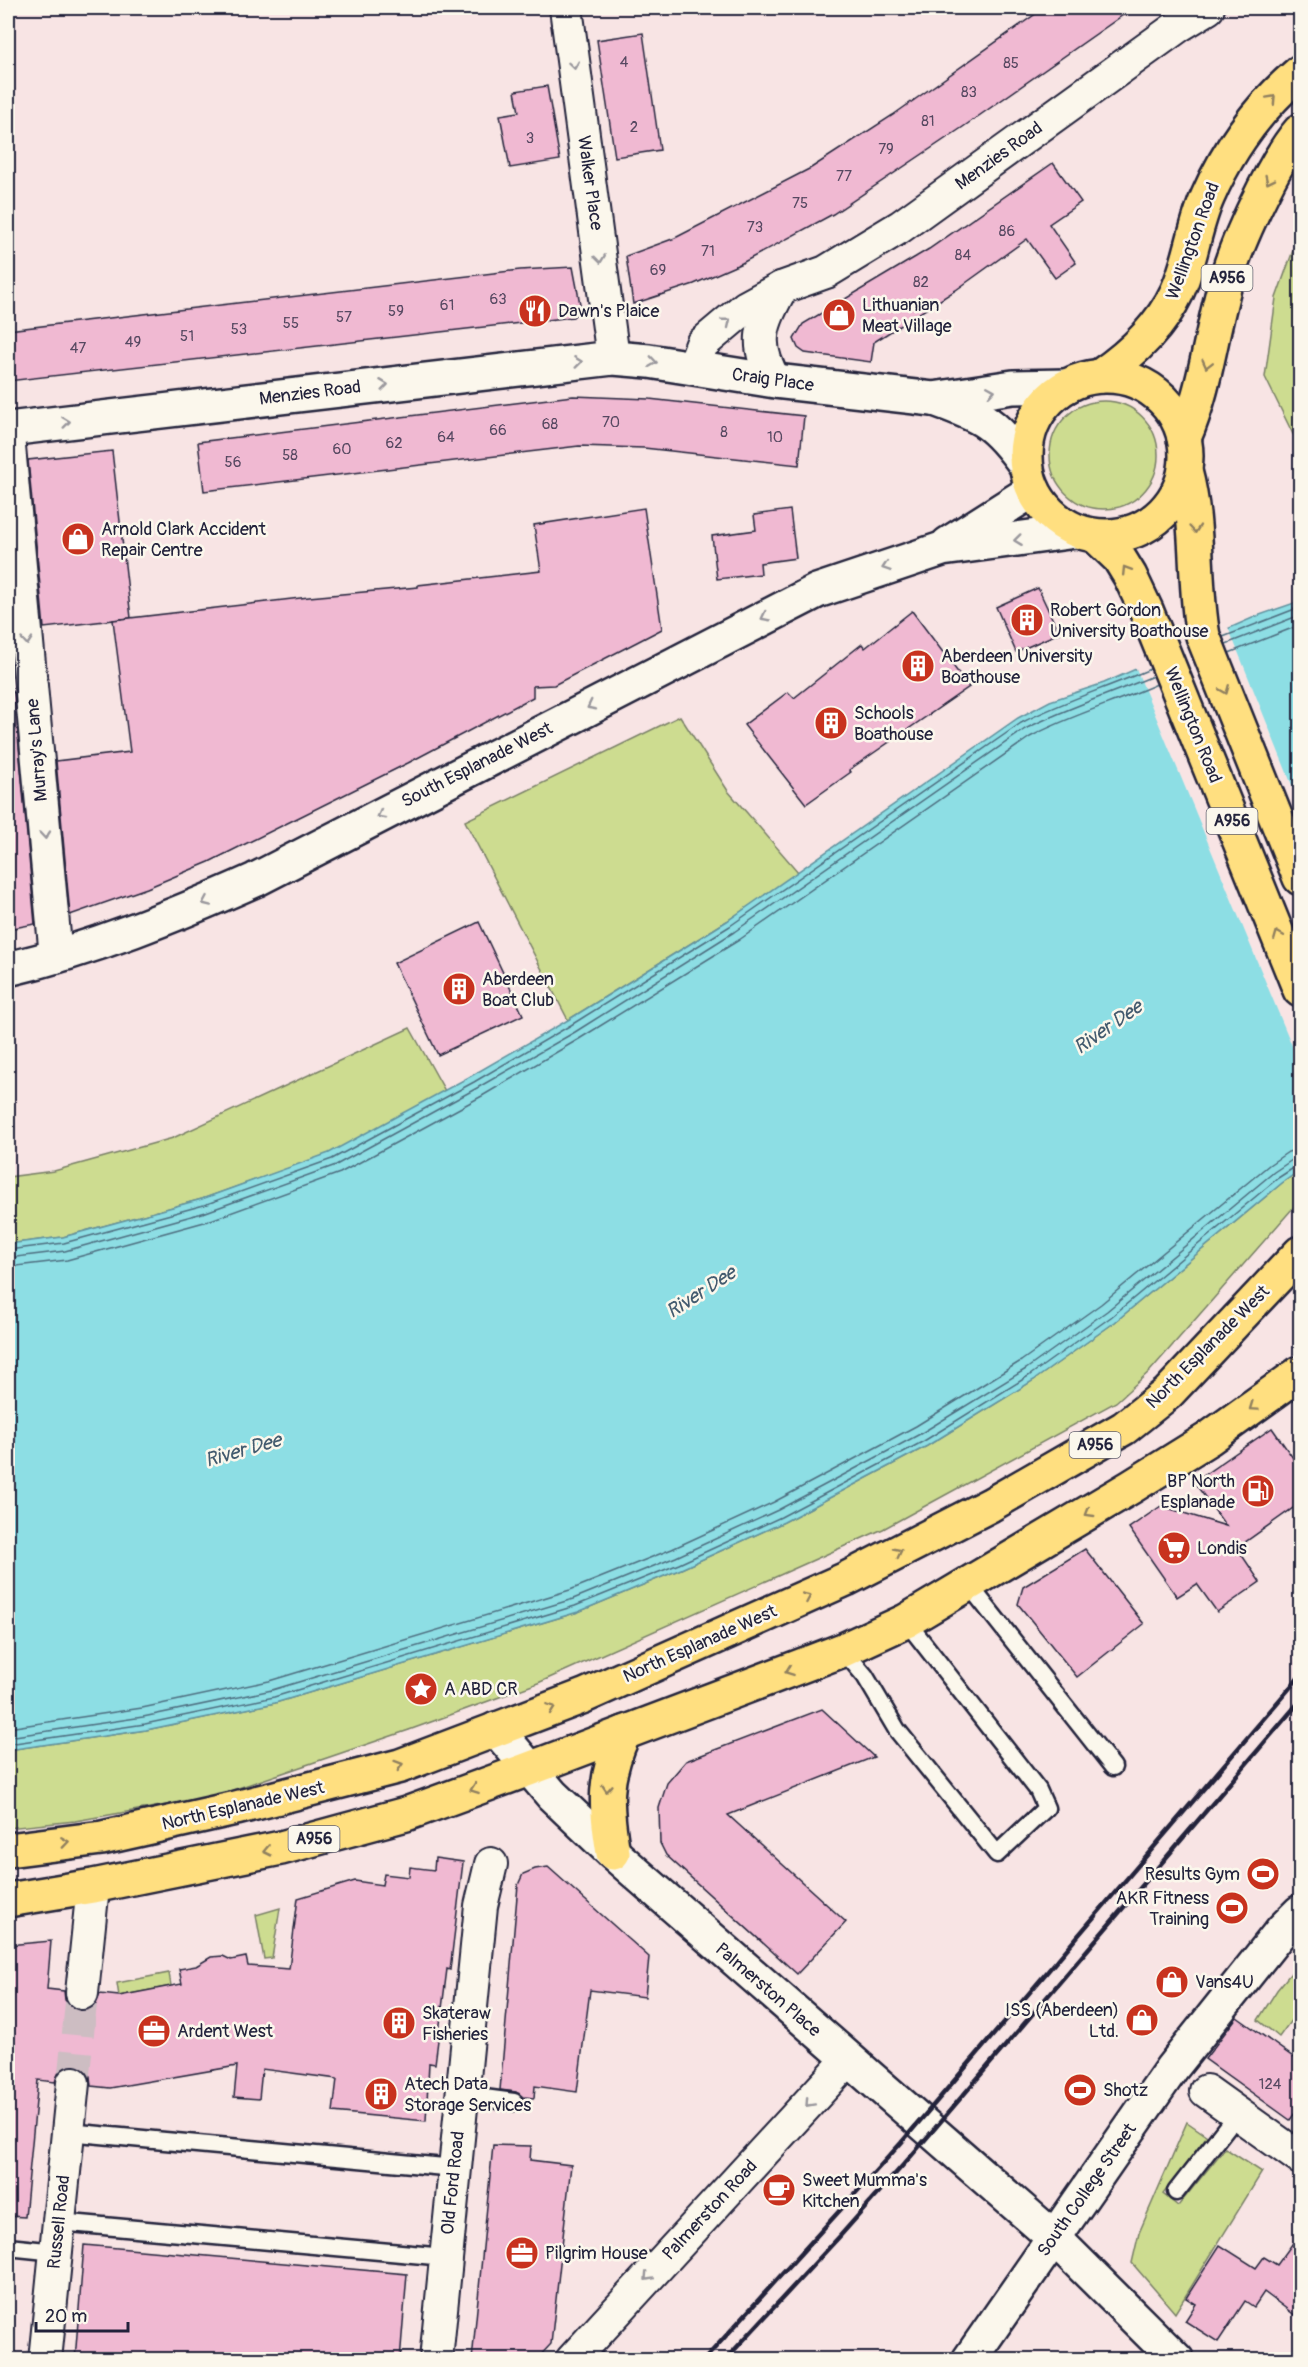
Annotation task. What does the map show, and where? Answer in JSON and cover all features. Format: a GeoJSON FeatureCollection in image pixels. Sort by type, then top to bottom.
{"type":"FeatureCollection","features":[{"type":"Feature","properties":{"kind":"main road","name":"Wellington Road"},"geometry":{"type":"LineString","coordinates":[[1100,376],[1133,351],[1164,317],[1177,291],[1195,228],[1224,162],[1259,112],[1300,72]]}},
{"type":"Feature","properties":{"kind":"main road","name":"A956"},"geometry":{"type":"LineString","coordinates":[[1184,438],[1196,411],[1227,275],[1268,180],[1281,156],[1300,131]]}},
{"type":"Feature","properties":{"kind":"main road","name":"A956"},"geometry":{"type":"LineString","coordinates":[[1100,376],[1119,377],[1137,382],[1154,392],[1178,420],[1184,438],[1185,471],[1177,494],[1162,514],[1143,528],[1120,536],[1086,534],[1058,521],[1043,507],[1029,477],[1025,450],[1032,423],[1041,408],[1053,395],[1067,386],[1083,379],[1100,376]]}},
{"type":"Feature","properties":{"kind":"main road","name":"A956"},"geometry":{"type":"LineString","coordinates":[[1185,471],[1193,500],[1198,595],[1203,636],[1300,878]]}},
{"type":"Feature","properties":{"kind":"main road","name":"Wellington Road"},"geometry":{"type":"LineString","coordinates":[[1086,534],[1119,558],[1130,576],[1300,990]]}},
{"type":"Feature","properties":{"kind":"main road","name":"North Esplanade West"},"geometry":{"type":"LineString","coordinates":[[8,1850],[102,1838],[279,1798],[400,1766],[584,1696],[846,1579],[990,1505],[1124,1428],[1168,1393],[1300,1253]]}},
{"type":"Feature","properties":{"kind":"main road","name":"A956"},"geometry":{"type":"LineString","coordinates":[[8,1900],[93,1886],[281,1848],[406,1814],[843,1650],[906,1621],[969,1585],[1209,1439],[1300,1373]]}},
{"type":"Feature","properties":{"kind":"main road"},"geometry":{"type":"LineString","coordinates":[[613,1853],[606,1791],[609,1771],[624,1733]]}},
{"type":"Feature","properties":{"kind":"street","name":"Walker Place"},"geometry":{"type":"LineString","coordinates":[[566,8],[613,358]]}},
{"type":"Feature","properties":{"kind":"street","name":"Menzies Road"},"geometry":{"type":"LineString","coordinates":[[693,368],[702,344],[746,307],[781,288],[826,272],[900,227],[1180,25],[1208,8]]}},
{"type":"Feature","properties":{"kind":"street"},"geometry":{"type":"LineString","coordinates":[[775,381],[766,366],[760,337],[766,317],[781,288]]}},
{"type":"Feature","properties":{"kind":"street","name":"Craig Place"},"geometry":{"type":"LineString","coordinates":[[613,358],[775,381],[933,399],[981,417],[990,423],[1002,434],[1029,477]]}},
{"type":"Feature","properties":{"kind":"street","name":"Menzies Road"},"geometry":{"type":"LineString","coordinates":[[8,429],[613,358]]}},
{"type":"Feature","properties":{"kind":"street","name":"Craig Place"},"geometry":{"type":"LineString","coordinates":[[933,399],[1013,387],[1067,386]]}},
{"type":"Feature","properties":{"kind":"street","name":"Murray's Lane"},"geometry":{"type":"LineString","coordinates":[[8,436],[56,957]]}},
{"type":"Feature","properties":{"kind":"street","name":"South Esplanade West"},"geometry":{"type":"LineString","coordinates":[[942,549],[1029,477]]}},
{"type":"Feature","properties":{"kind":"street","name":"South Esplanade West"},"geometry":{"type":"LineString","coordinates":[[8,969],[56,957],[183,912],[255,880],[817,591],[942,549],[1086,534]]}},
{"type":"Feature","properties":{"kind":"street","name":"Palmerston Place"},"geometry":{"type":"LineString","coordinates":[[496,1729],[552,1795],[613,1853],[1053,2237],[1178,2360]]}},
{"type":"Feature","properties":{"kind":"street","name":"Old Ford Road"},"geometry":{"type":"LineString","coordinates":[[436,2360],[481,1906],[491,1864]]}},
{"type":"Feature","properties":{"kind":"street"},"geometry":{"type":"LineString","coordinates":[[82,1993],[93,1886]]}},
{"type":"Feature","properties":{"kind":"street","name":"South College Street"},"geometry":{"type":"LineString","coordinates":[[969,2360],[1172,2068],[1282,1929],[1300,1912]]}},
{"type":"Feature","properties":{"kind":"street","name":"Palmerston Road"},"geometry":{"type":"LineString","coordinates":[[572,2360],[848,2060]]}},
{"type":"Feature","properties":{"kind":"street","name":"Russell Road"},"geometry":{"type":"LineString","coordinates":[[45,2360],[73,2084]]}},
{"type":"Feature","properties":{"kind":"street"},"geometry":{"type":"LineString","coordinates":[[1206,2091],[1300,2158]]}},
{"type":"Feature","properties":{"kind":"lane"},"geometry":{"type":"LineString","coordinates":[[969,1585],[1113,1767]]}},
{"type":"Feature","properties":{"kind":"lane"},"geometry":{"type":"LineString","coordinates":[[843,1650],[865,1676],[897,1730],[997,1854],[1046,1808],[1038,1790],[906,1621]]}},
{"type":"Feature","properties":{"kind":"lane"},"geometry":{"type":"LineString","coordinates":[[462,2095],[514,2102]]}},
{"type":"Feature","properties":{"kind":"lane"},"geometry":{"type":"LineString","coordinates":[[1176,2193],[1237,2114]]}},
{"type":"Feature","properties":{"kind":"lane"},"geometry":{"type":"LineString","coordinates":[[68,2132],[455,2168]]}},
{"type":"Feature","properties":{"kind":"lane"},"geometry":{"type":"LineString","coordinates":[[8,2247],[58,2237],[445,2257]]}},
{"type":"Feature","properties":{"kind":"green space"},"geometry":{"type":"Polygon","coordinates":[[[1300,231],[1300,441],[1293,434],[1265,377],[1276,298],[1300,231]]]}},
{"type":"Feature","properties":{"kind":"green space"},"geometry":{"type":"Polygon","coordinates":[[[1104,401],[1125,405],[1142,417],[1154,434],[1158,455],[1154,476],[1142,493],[1125,505],[1104,509],[1083,505],[1066,493],[1054,476],[1050,455],[1054,434],[1066,417],[1083,405],[1104,401]]]}},
{"type":"Feature","properties":{"kind":"green space"},"geometry":{"type":"Polygon","coordinates":[[[680,716],[728,791],[799,873],[727,921],[568,1020],[465,821],[680,716]]]}},
{"type":"Feature","properties":{"kind":"green space"},"geometry":{"type":"Polygon","coordinates":[[[410,1028],[445,1091],[329,1154],[202,1199],[63,1237],[8,1244],[8,1177],[54,1171],[173,1138],[410,1028]]]}},
{"type":"Feature","properties":{"kind":"green space"},"geometry":{"type":"Polygon","coordinates":[[[1300,1170],[1300,1200],[1150,1371],[1116,1402],[883,1529],[538,1683],[409,1730],[212,1797],[75,1821],[8,1828],[8,1750],[146,1730],[275,1703],[578,1612],[681,1569],[784,1522],[927,1446],[1034,1380],[1115,1322],[1300,1170]]]}},
{"type":"Feature","properties":{"kind":"green space"},"geometry":{"type":"Polygon","coordinates":[[[280,1908],[272,1958],[264,1959],[256,1915],[280,1908]]]}},
{"type":"Feature","properties":{"kind":"green space"},"geometry":{"type":"Polygon","coordinates":[[[1300,1962],[1300,2008],[1279,2037],[1258,2020],[1277,1990],[1300,1962]]]}},
{"type":"Feature","properties":{"kind":"green space"},"geometry":{"type":"Polygon","coordinates":[[[169,1973],[171,1986],[119,1996],[117,1983],[169,1973]]]}},
{"type":"Feature","properties":{"kind":"green space"},"geometry":{"type":"Polygon","coordinates":[[[1187,2122],[1207,2136],[1163,2194],[1178,2206],[1225,2148],[1262,2172],[1175,2313],[1132,2263],[1139,2233],[1187,2122]]]}},
{"type":"Feature","properties":{"kind":"water","name":"River Dee"},"geometry":{"type":"Polygon","coordinates":[[[1300,601],[1300,1170],[1115,1322],[1034,1380],[927,1446],[784,1522],[681,1569],[578,1612],[275,1703],[146,1730],[8,1750],[8,1244],[63,1237],[202,1199],[329,1153],[568,1020],[727,921],[1018,718],[1050,701],[1104,683],[1257,616],[1300,601]]]}},
{"type":"Feature","properties":{"kind":"pier"},"geometry":{"type":"Polygon","coordinates":[[[1228,627],[1300,805],[1300,1065],[1135,666],[1228,627]]]}},
{"type":"Feature","properties":{"kind":"building"},"geometry":{"type":"Polygon","coordinates":[[[1044,8],[1133,8],[963,127],[833,214],[742,263],[694,284],[633,304],[626,256],[675,238],[811,168],[893,115],[1044,8]]]}},
{"type":"Feature","properties":{"kind":"building"},"geometry":{"type":"Polygon","coordinates":[[[643,33],[660,150],[615,157],[597,40],[643,33]]]}},
{"type":"Feature","properties":{"kind":"building"},"geometry":{"type":"Polygon","coordinates":[[[547,86],[560,160],[510,168],[500,115],[519,112],[515,91],[547,86]]]}},
{"type":"Feature","properties":{"kind":"building"},"geometry":{"type":"Polygon","coordinates":[[[1053,163],[1081,202],[1049,224],[1076,263],[1055,278],[1027,239],[956,290],[874,342],[871,362],[805,353],[798,348],[794,339],[803,324],[929,249],[1053,163]]]}},
{"type":"Feature","properties":{"kind":"building"},"geometry":{"type":"Polygon","coordinates":[[[573,267],[581,309],[573,317],[8,381],[8,330],[520,270],[573,267]]]}},
{"type":"Feature","properties":{"kind":"building"},"geometry":{"type":"Polygon","coordinates":[[[573,396],[649,399],[804,416],[799,465],[644,448],[579,446],[204,491],[198,442],[573,396]]]}},
{"type":"Feature","properties":{"kind":"building","name":"Arnold Clark Accident Repair Centre"},"geometry":{"type":"Polygon","coordinates":[[[112,451],[131,618],[44,628],[28,460],[112,451]]]}},
{"type":"Feature","properties":{"kind":"building"},"geometry":{"type":"Polygon","coordinates":[[[644,508],[662,629],[554,685],[533,686],[533,697],[408,763],[209,862],[147,888],[70,915],[56,761],[130,752],[113,620],[418,587],[418,585],[541,571],[534,525],[644,508]]]}},
{"type":"Feature","properties":{"kind":"building"},"geometry":{"type":"Polygon","coordinates":[[[790,510],[796,558],[760,563],[761,574],[717,579],[712,536],[756,530],[754,515],[790,510]]]}},
{"type":"Feature","properties":{"kind":"building","name":"Robert Gordon University Boathouse"},"geometry":{"type":"Polygon","coordinates":[[[1038,588],[1059,633],[1016,652],[996,607],[1038,588]]]}},
{"type":"Feature","properties":{"kind":"building","name":"Schools Boathouse"},"geometry":{"type":"Polygon","coordinates":[[[912,611],[969,687],[849,770],[851,772],[806,804],[744,725],[788,692],[794,698],[862,644],[865,648],[912,611]]]}},
{"type":"Feature","properties":{"kind":"building"},"geometry":{"type":"Polygon","coordinates":[[[14,692],[35,924],[8,929],[8,693],[14,692]]]}},
{"type":"Feature","properties":{"kind":"building","name":"Aberdeen Boat Club"},"geometry":{"type":"Polygon","coordinates":[[[479,922],[523,1015],[438,1055],[394,963],[479,922]]]}},
{"type":"Feature","properties":{"kind":"building"},"geometry":{"type":"Polygon","coordinates":[[[1272,1428],[1300,1468],[1300,1503],[1237,1548],[1260,1582],[1217,1612],[1197,1584],[1177,1597],[1129,1528],[1161,1506],[1226,1526],[1194,1482],[1272,1428]]]}},
{"type":"Feature","properties":{"kind":"building"},"geometry":{"type":"Polygon","coordinates":[[[1085,1549],[1144,1624],[1077,1677],[1018,1604],[1023,1587],[1085,1549]]]}},
{"type":"Feature","properties":{"kind":"building"},"geometry":{"type":"Polygon","coordinates":[[[822,1709],[874,1757],[728,1815],[846,1922],[797,1974],[666,1855],[660,1843],[659,1808],[667,1783],[686,1761],[822,1709]]]}},
{"type":"Feature","properties":{"kind":"building"},"geometry":{"type":"Polygon","coordinates":[[[435,1858],[463,1862],[450,1970],[447,1969],[435,2064],[429,2063],[426,2121],[333,2112],[337,2079],[262,2069],[259,2099],[234,2097],[237,2066],[110,2088],[91,2086],[90,2076],[84,2069],[75,2065],[66,2066],[59,2072],[55,2082],[38,2080],[25,2217],[8,2216],[8,1945],[51,1941],[47,1989],[64,1991],[65,2000],[71,2007],[81,2011],[89,2010],[96,2004],[100,1994],[119,1996],[182,1984],[179,1969],[196,1966],[211,1957],[223,1956],[231,1960],[246,1957],[248,1966],[289,1969],[298,1898],[355,1881],[382,1885],[384,1874],[409,1877],[410,1867],[434,1870],[435,1858]]]}},
{"type":"Feature","properties":{"kind":"building"},"geometry":{"type":"Polygon","coordinates":[[[548,1867],[649,1957],[645,1997],[590,1990],[577,2092],[535,2086],[534,2098],[500,2090],[518,1885],[523,1874],[548,1867]]]}},
{"type":"Feature","properties":{"kind":"building"},"geometry":{"type":"Polygon","coordinates":[[[1237,2017],[1300,2062],[1300,2106],[1290,2120],[1205,2059],[1237,2017]]]}},
{"type":"Feature","properties":{"kind":"building","name":"Pilgrim House"},"geometry":{"type":"Polygon","coordinates":[[[493,2145],[531,2146],[530,2160],[571,2165],[551,2344],[536,2360],[472,2360],[493,2145]]]}},
{"type":"Feature","properties":{"kind":"building"},"geometry":{"type":"Polygon","coordinates":[[[1300,2233],[1300,2319],[1264,2292],[1254,2307],[1245,2301],[1218,2342],[1185,2321],[1196,2304],[1186,2298],[1220,2245],[1256,2268],[1264,2257],[1277,2265],[1300,2233]]]}},
{"type":"Feature","properties":{"kind":"building"},"geometry":{"type":"Polygon","coordinates":[[[84,2245],[407,2274],[400,2360],[75,2360],[84,2245]]]}},
{"type":"Feature","properties":{"kind":"tunnel"},"geometry":{"type":"LineString","coordinates":[[73,2083],[82,1993]]}},
{"type":"Feature","properties":{"kind":"railway"},"geometry":{"type":"LineString","coordinates":[[704,2360],[901,2143],[1300,1676]]}},
{"type":"Feature","properties":{"kind":"railway"},"geometry":{"type":"LineString","coordinates":[[725,2360],[912,2155],[1300,1701]]}},
{"type":"Feature","properties":{"kind":"place","name":"Dawn's Plaice"},"geometry":{"type":"Point","coordinates":[535,311]}},
{"type":"Feature","properties":{"kind":"place","name":"Lithuanian Meat Village"},"geometry":{"type":"Point","coordinates":[839,315]}},
{"type":"Feature","properties":{"kind":"place","name":"Arnold Clark Accident Repair Centre"},"geometry":{"type":"Point","coordinates":[78,539]}},
{"type":"Feature","properties":{"kind":"place","name":"Robert Gordon University Boathouse"},"geometry":{"type":"Point","coordinates":[1027,620]}},
{"type":"Feature","properties":{"kind":"place","name":"Aberdeen University Boathouse"},"geometry":{"type":"Point","coordinates":[918,666]}},
{"type":"Feature","properties":{"kind":"place","name":"Schools Boathouse"},"geometry":{"type":"Point","coordinates":[831,723]}},
{"type":"Feature","properties":{"kind":"place","name":"Aberdeen Boat Club"},"geometry":{"type":"Point","coordinates":[459,989]}},
{"type":"Feature","properties":{"kind":"place","name":"BP North Esplanade"},"geometry":{"type":"Point","coordinates":[1258,1491]}},
{"type":"Feature","properties":{"kind":"place","name":"Londis"},"geometry":{"type":"Point","coordinates":[1174,1548]}},
{"type":"Feature","properties":{"kind":"place","name":"A ABD CR"},"geometry":{"type":"Point","coordinates":[421,1689]}},
{"type":"Feature","properties":{"kind":"place","name":"Results Gym"},"geometry":{"type":"Point","coordinates":[1263,1874]}},
{"type":"Feature","properties":{"kind":"place","name":"AKR Fitness Training"},"geometry":{"type":"Point","coordinates":[1232,1908]}},
{"type":"Feature","properties":{"kind":"place","name":"Vans4U"},"geometry":{"type":"Point","coordinates":[1172,1982]}},
{"type":"Feature","properties":{"kind":"place","name":"ISS (Aberdeen) Ltd."},"geometry":{"type":"Point","coordinates":[1142,2020]}},
{"type":"Feature","properties":{"kind":"place","name":"Skateraw Fisheries"},"geometry":{"type":"Point","coordinates":[399,2023]}},
{"type":"Feature","properties":{"kind":"place","name":"Ardent West"},"geometry":{"type":"Point","coordinates":[154,2031]}},
{"type":"Feature","properties":{"kind":"place","name":"Shotz"},"geometry":{"type":"Point","coordinates":[1080,2090]}},
{"type":"Feature","properties":{"kind":"place","name":"Atech Data Storage Services"},"geometry":{"type":"Point","coordinates":[381,2094]}},
{"type":"Feature","properties":{"kind":"place","name":"Sweet Mumma's Kitchen"},"geometry":{"type":"Point","coordinates":[779,2190]}},
{"type":"Feature","properties":{"kind":"place","name":"Pilgrim House"},"geometry":{"type":"Point","coordinates":[522,2253]}}]}
